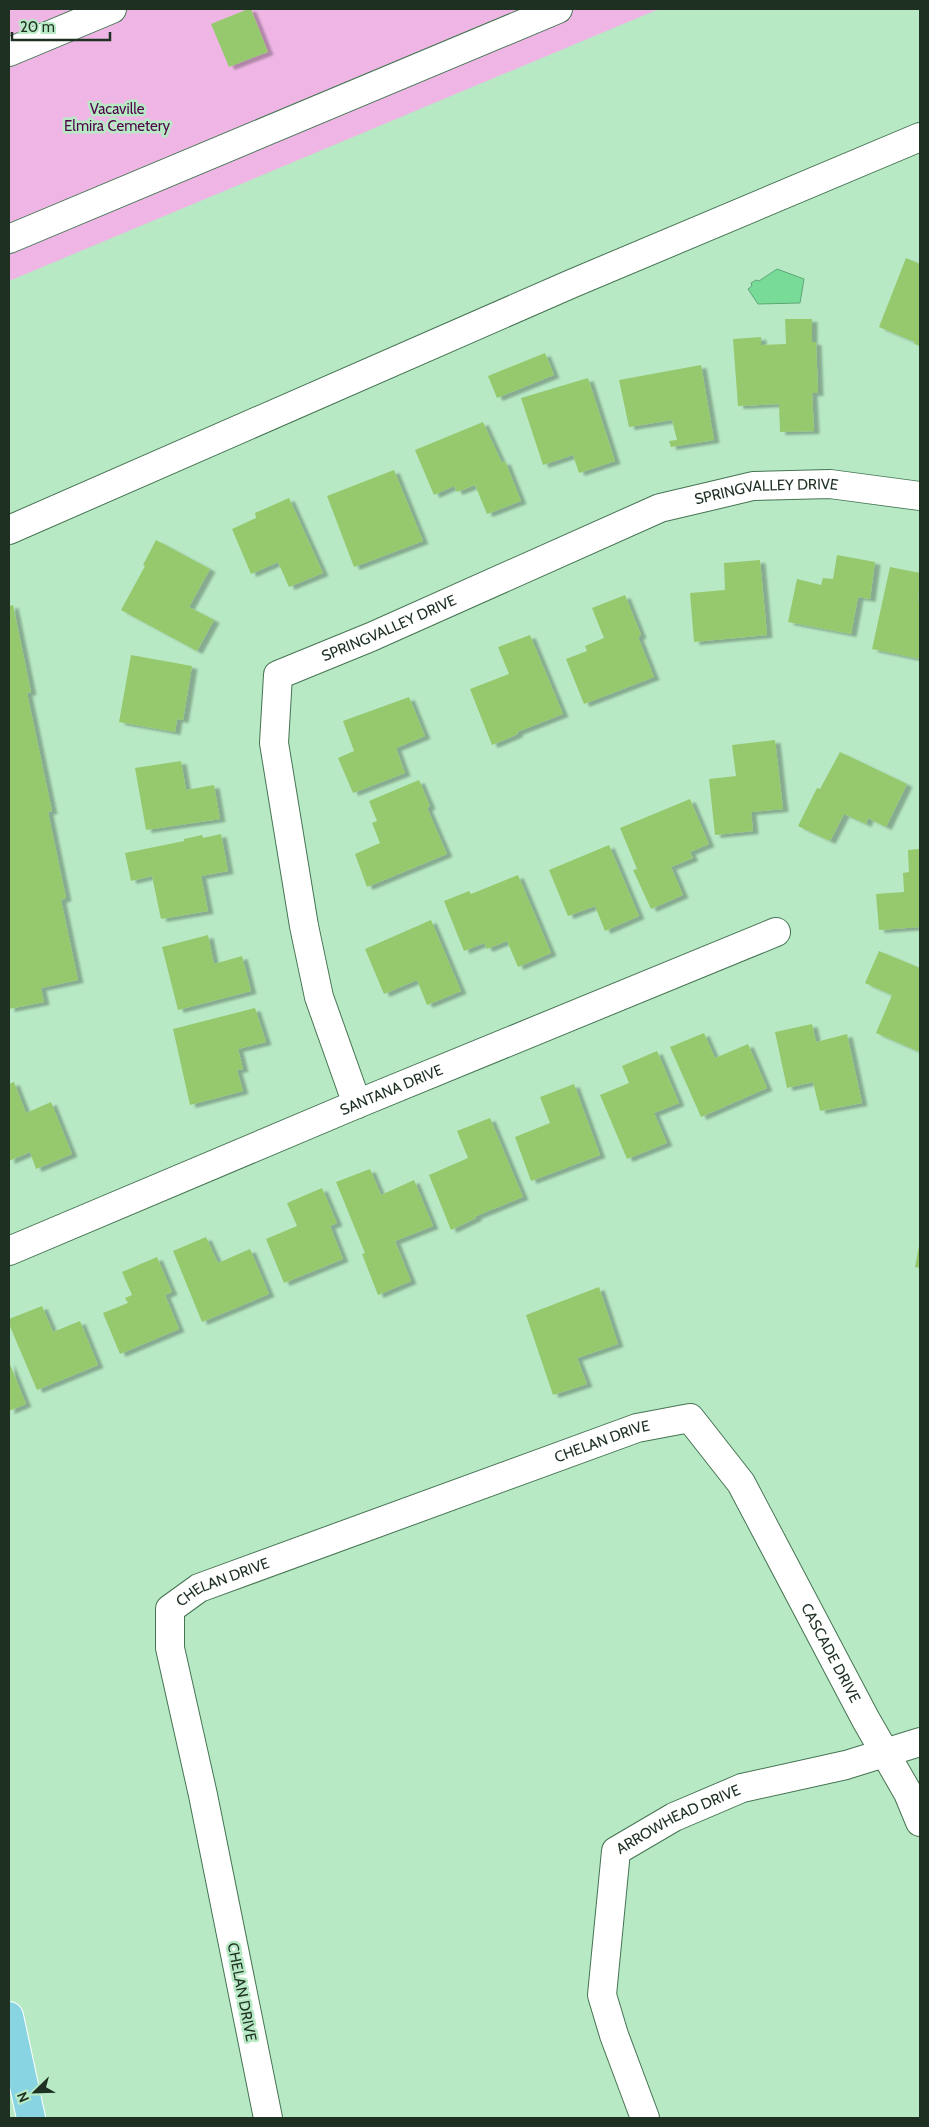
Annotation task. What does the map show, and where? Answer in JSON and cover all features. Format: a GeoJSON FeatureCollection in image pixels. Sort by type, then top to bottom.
{"type":"FeatureCollection","features":[{"type":"Feature","properties":{"kind":"main road"},"geometry":{"type":"LineString","coordinates":[[9,2016],[31,2118]]}},
{"type":"Feature","properties":{"kind":"street"},"geometry":{"type":"LineString","coordinates":[[9,52],[112,9]]}},
{"type":"Feature","properties":{"kind":"street"},"geometry":{"type":"LineString","coordinates":[[9,239],[558,9]]}},
{"type":"Feature","properties":{"kind":"street"},"geometry":{"type":"LineString","coordinates":[[9,530],[571,284],[920,137]]}},
{"type":"Feature","properties":{"kind":"street","name":"SPRINGVALLEY DRIVE"},"geometry":{"type":"LineString","coordinates":[[357,1104],[319,997],[304,926],[274,743],[278,675],[371,637],[660,508],[753,486],[830,484],[920,496]]}},
{"type":"Feature","properties":{"kind":"street","name":"SANTANA DRIVE"},"geometry":{"type":"LineString","coordinates":[[9,1251],[357,1104],[776,932]]}},
{"type":"Feature","properties":{"kind":"street","name":"CHELAN DRIVE"},"geometry":{"type":"LineString","coordinates":[[268,2118],[203,1795],[170,1648],[170,1609],[199,1588],[637,1428],[690,1418],[741,1483]]}},
{"type":"Feature","properties":{"kind":"street","name":"CASCADE DRIVE"},"geometry":{"type":"LineString","coordinates":[[741,1483],[885,1754],[908,1793],[920,1822]]}},
{"type":"Feature","properties":{"kind":"street","name":"ARROWHEAD DRIVE"},"geometry":{"type":"LineString","coordinates":[[645,2118],[614,2035],[602,1995],[616,1851],[674,1817],[742,1788],[846,1765],[920,1742]]}},
{"type":"Feature","properties":{"kind":"green space","name":"Vacaville Elmira Cemetery"},"geometry":{"type":"Polygon","coordinates":[[[9,9],[659,9],[9,281],[9,9]]]}},
{"type":"Feature","properties":{"kind":"shaded area"},"geometry":{"type":"Polygon","coordinates":[[[777,269],[804,279],[800,303],[758,304],[748,289],[752,286],[751,283],[756,280],[759,281],[777,269]]]}},
{"type":"Feature","properties":{"kind":"building"},"geometry":{"type":"Polygon","coordinates":[[[251,9],[268,52],[229,67],[211,24],[251,9]]]}},
{"type":"Feature","properties":{"kind":"building"},"geometry":{"type":"Polygon","coordinates":[[[906,258],[920,264],[920,346],[914,344],[915,342],[879,327],[906,258]]]}},
{"type":"Feature","properties":{"kind":"building"},"geometry":{"type":"Polygon","coordinates":[[[785,319],[812,319],[812,342],[816,342],[818,393],[812,393],[814,431],[780,432],[779,404],[738,406],[733,339],[761,337],[761,345],[786,344],[785,319]]]}},
{"type":"Feature","properties":{"kind":"building"},"geometry":{"type":"Polygon","coordinates":[[[545,353],[554,375],[497,398],[488,376],[545,353]]]}},
{"type":"Feature","properties":{"kind":"building"},"geometry":{"type":"Polygon","coordinates":[[[701,365],[714,440],[671,447],[669,441],[677,440],[672,420],[629,427],[619,380],[701,365]]]}},
{"type":"Feature","properties":{"kind":"building"},"geometry":{"type":"Polygon","coordinates":[[[588,378],[615,461],[579,473],[573,455],[543,465],[521,398],[588,378]]]}},
{"type":"Feature","properties":{"kind":"building"},"geometry":{"type":"Polygon","coordinates":[[[483,422],[502,463],[505,461],[521,501],[487,514],[475,485],[457,492],[454,486],[434,495],[415,450],[483,422]]]}},
{"type":"Feature","properties":{"kind":"building"},"geometry":{"type":"Polygon","coordinates":[[[394,470],[423,541],[354,567],[327,496],[394,470]]]}},
{"type":"Feature","properties":{"kind":"building"},"geometry":{"type":"Polygon","coordinates":[[[289,498],[323,573],[289,587],[278,562],[251,574],[232,529],[256,518],[255,513],[289,498]]]}},
{"type":"Feature","properties":{"kind":"building"},"geometry":{"type":"Polygon","coordinates":[[[156,540],[210,569],[189,607],[214,620],[197,651],[121,610],[145,566],[143,565],[156,540]]]}},
{"type":"Feature","properties":{"kind":"building"},"geometry":{"type":"Polygon","coordinates":[[[837,555],[875,562],[870,599],[858,597],[851,634],[788,622],[797,579],[821,585],[823,578],[833,579],[837,555]]]}},
{"type":"Feature","properties":{"kind":"building"},"geometry":{"type":"Polygon","coordinates":[[[760,560],[767,635],[694,642],[690,593],[725,590],[724,563],[760,560]]]}},
{"type":"Feature","properties":{"kind":"building"},"geometry":{"type":"Polygon","coordinates":[[[890,567],[920,573],[918,602],[920,602],[920,659],[872,649],[890,567]]]}},
{"type":"Feature","properties":{"kind":"building"},"geometry":{"type":"Polygon","coordinates":[[[625,595],[641,635],[638,637],[654,677],[584,704],[566,659],[587,651],[585,646],[604,638],[592,608],[625,595]]]}},
{"type":"Feature","properties":{"kind":"building"},"geometry":{"type":"Polygon","coordinates":[[[13,605],[31,692],[27,693],[52,811],[48,812],[66,898],[61,900],[78,980],[41,988],[44,1002],[9,1009],[9,606],[13,605]]]}},
{"type":"Feature","properties":{"kind":"building"},"geometry":{"type":"Polygon","coordinates":[[[530,635],[563,714],[517,732],[518,734],[492,745],[470,689],[509,674],[498,647],[530,635]]]}},
{"type":"Feature","properties":{"kind":"building"},"geometry":{"type":"Polygon","coordinates":[[[131,655],[192,666],[183,720],[177,719],[175,732],[119,722],[131,655]]]}},
{"type":"Feature","properties":{"kind":"building"},"geometry":{"type":"Polygon","coordinates":[[[409,697],[425,736],[396,748],[405,773],[353,793],[338,758],[354,751],[343,721],[409,697]]]}},
{"type":"Feature","properties":{"kind":"building"},"geometry":{"type":"Polygon","coordinates":[[[775,740],[783,809],[751,812],[753,831],[715,835],[709,779],[736,776],[732,745],[775,740]]]}},
{"type":"Feature","properties":{"kind":"building"},"geometry":{"type":"Polygon","coordinates":[[[840,752],[907,784],[886,827],[868,818],[866,824],[844,814],[830,841],[798,826],[817,788],[820,789],[840,752]]]}},
{"type":"Feature","properties":{"kind":"building"},"geometry":{"type":"Polygon","coordinates":[[[181,761],[186,790],[214,785],[220,819],[146,830],[135,768],[181,761]]]}},
{"type":"Feature","properties":{"kind":"building"},"geometry":{"type":"Polygon","coordinates":[[[419,780],[430,806],[427,808],[447,854],[367,887],[355,854],[380,843],[372,823],[377,821],[369,801],[419,780]]]}},
{"type":"Feature","properties":{"kind":"building"},"geometry":{"type":"Polygon","coordinates":[[[690,799],[709,844],[690,852],[693,858],[671,867],[683,895],[651,909],[633,870],[637,869],[620,828],[690,799]]]}},
{"type":"Feature","properties":{"kind":"building"},"geometry":{"type":"Polygon","coordinates":[[[221,834],[228,871],[201,876],[208,911],[161,919],[152,876],[131,881],[125,853],[184,841],[184,839],[202,835],[203,838],[221,834]]]}},
{"type":"Feature","properties":{"kind":"building"},"geometry":{"type":"Polygon","coordinates":[[[609,845],[639,916],[605,931],[595,906],[568,916],[549,870],[609,845]]]}},
{"type":"Feature","properties":{"kind":"building"},"geometry":{"type":"Polygon","coordinates":[[[920,849],[920,927],[879,930],[876,894],[904,892],[903,873],[909,872],[908,850],[920,849]]]}},
{"type":"Feature","properties":{"kind":"building"},"geometry":{"type":"Polygon","coordinates":[[[518,875],[551,953],[518,967],[507,941],[487,949],[484,943],[464,951],[444,901],[469,891],[471,894],[518,875]]]}},
{"type":"Feature","properties":{"kind":"building"},"geometry":{"type":"Polygon","coordinates":[[[431,920],[461,991],[427,1005],[417,980],[384,994],[365,949],[431,920]]]}},
{"type":"Feature","properties":{"kind":"building"},"geometry":{"type":"Polygon","coordinates":[[[208,935],[214,964],[242,956],[251,991],[178,1010],[162,947],[208,935]]]}},
{"type":"Feature","properties":{"kind":"building"},"geometry":{"type":"Polygon","coordinates":[[[879,951],[920,968],[920,1052],[876,1033],[892,995],[865,983],[879,951]]]}},
{"type":"Feature","properties":{"kind":"building"},"geometry":{"type":"Polygon","coordinates":[[[255,1008],[266,1042],[238,1049],[243,1069],[237,1070],[243,1091],[190,1105],[173,1029],[255,1008]]]}},
{"type":"Feature","properties":{"kind":"building"},"geometry":{"type":"Polygon","coordinates":[[[812,1024],[816,1042],[847,1034],[862,1103],[820,1111],[813,1082],[787,1088],[775,1032],[812,1024]]]}},
{"type":"Feature","properties":{"kind":"building"},"geometry":{"type":"Polygon","coordinates":[[[704,1033],[715,1058],[748,1044],[767,1088],[701,1117],[670,1047],[704,1033]]]}},
{"type":"Feature","properties":{"kind":"building"},"geometry":{"type":"Polygon","coordinates":[[[657,1051],[679,1103],[654,1113],[667,1143],[627,1159],[600,1095],[629,1083],[622,1066],[657,1051]]]}},
{"type":"Feature","properties":{"kind":"building"},"geometry":{"type":"Polygon","coordinates":[[[14,1082],[26,1113],[51,1102],[72,1154],[36,1169],[30,1152],[9,1161],[9,1084],[14,1082]]]}},
{"type":"Feature","properties":{"kind":"building"},"geometry":{"type":"Polygon","coordinates":[[[574,1084],[600,1155],[531,1181],[515,1137],[550,1123],[540,1097],[574,1084]]]}},
{"type":"Feature","properties":{"kind":"building"},"geometry":{"type":"Polygon","coordinates":[[[490,1118],[523,1197],[476,1216],[476,1218],[451,1230],[429,1175],[468,1158],[457,1131],[490,1118]]]}},
{"type":"Feature","properties":{"kind":"building"},"geometry":{"type":"Polygon","coordinates":[[[370,1169],[381,1195],[414,1180],[433,1226],[395,1241],[411,1281],[378,1295],[362,1254],[365,1253],[336,1182],[370,1169]]]}},
{"type":"Feature","properties":{"kind":"building"},"geometry":{"type":"Polygon","coordinates":[[[322,1188],[337,1223],[330,1226],[343,1259],[284,1283],[266,1239],[297,1226],[287,1203],[322,1188]]]}},
{"type":"Feature","properties":{"kind":"building"},"geometry":{"type":"Polygon","coordinates":[[[206,1237],[218,1263],[250,1249],[269,1294],[202,1322],[173,1251],[206,1237]]]}},
{"type":"Feature","properties":{"kind":"building"},"geometry":{"type":"Polygon","coordinates":[[[920,1246],[920,1268],[915,1267],[920,1246]]]}},
{"type":"Feature","properties":{"kind":"building"},"geometry":{"type":"Polygon","coordinates":[[[157,1257],[172,1292],[165,1295],[179,1329],[120,1354],[103,1313],[128,1303],[125,1298],[132,1295],[122,1272],[157,1257]]]}},
{"type":"Feature","properties":{"kind":"building"},"geometry":{"type":"Polygon","coordinates":[[[599,1287],[618,1344],[577,1358],[587,1384],[553,1395],[526,1315],[599,1287]]]}},
{"type":"Feature","properties":{"kind":"building"},"geometry":{"type":"Polygon","coordinates":[[[42,1306],[53,1332],[80,1321],[98,1365],[37,1390],[9,1324],[9,1319],[42,1306]]]}},
{"type":"Feature","properties":{"kind":"building"},"geometry":{"type":"Polygon","coordinates":[[[9,1362],[26,1404],[9,1411],[9,1362]]]}}]}
